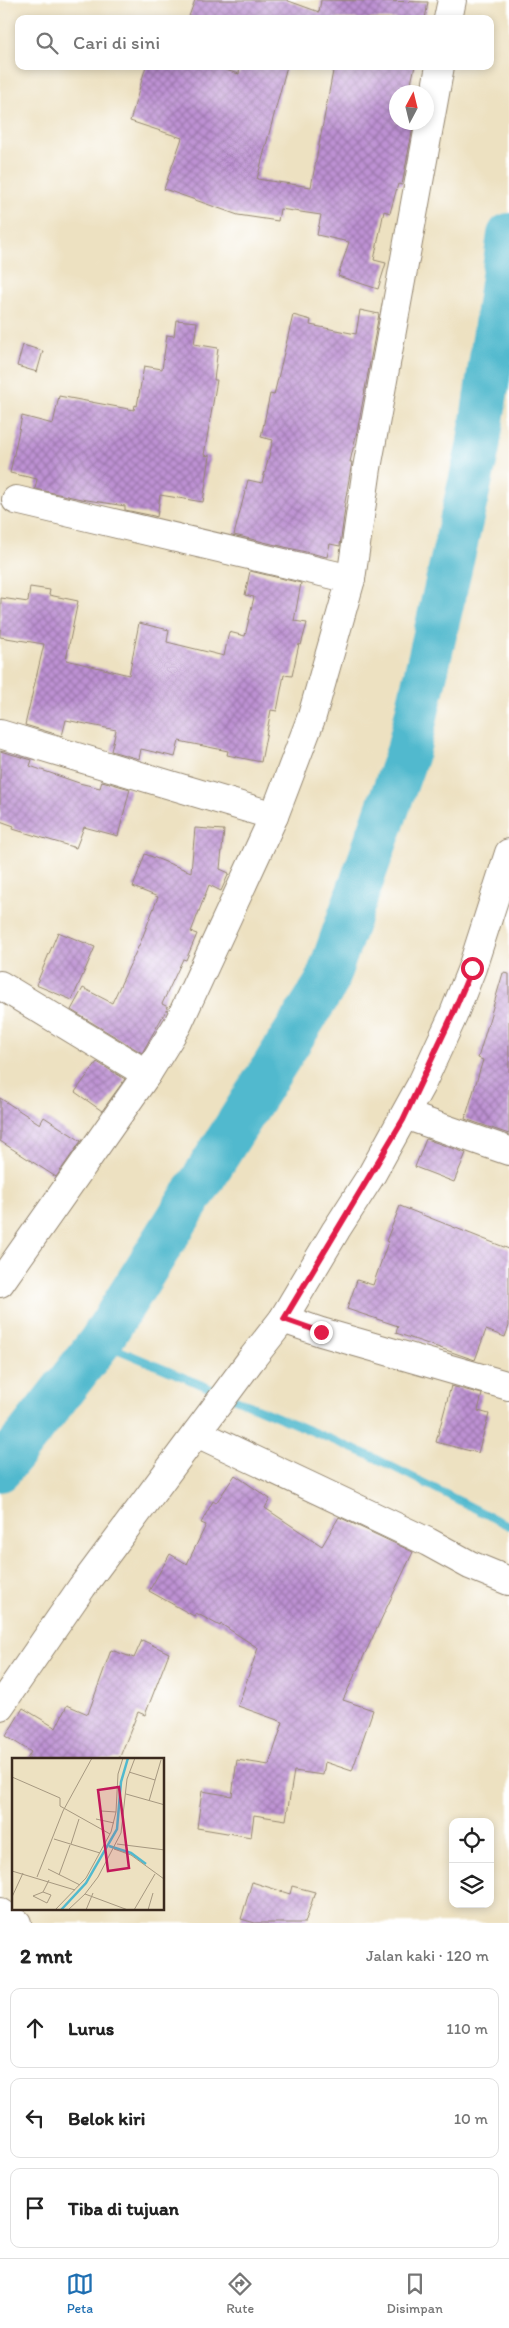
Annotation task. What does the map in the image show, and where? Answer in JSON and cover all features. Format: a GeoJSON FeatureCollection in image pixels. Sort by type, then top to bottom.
{"type":"FeatureCollection","features":[{"type":"Feature","properties":{"kind":"street"},"geometry":{"type":"LineString","coordinates":[[449,15],[452,0]]}},
{"type":"Feature","properties":{"kind":"street"},"geometry":{"type":"LineString","coordinates":[[0,1283],[146,1074],[178,1024],[274,816],[312,716],[351,579],[367,468],[439,70]]}},
{"type":"Feature","properties":{"kind":"street"},"geometry":{"type":"LineString","coordinates":[[16,500],[351,579]]}},
{"type":"Feature","properties":{"kind":"street"},"geometry":{"type":"LineString","coordinates":[[0,734],[274,816]]}},
{"type":"Feature","properties":{"kind":"street"},"geometry":{"type":"LineString","coordinates":[[0,1706],[82,1588],[250,1360],[284,1319],[336,1230],[372,1174],[426,1074],[472,968],[509,853]]}},
{"type":"Feature","properties":{"kind":"street"},"geometry":{"type":"LineString","coordinates":[[0,985],[146,1074]]}},
{"type":"Feature","properties":{"kind":"street"},"geometry":{"type":"LineString","coordinates":[[405,1115],[509,1151]]}},
{"type":"Feature","properties":{"kind":"street"},"geometry":{"type":"LineString","coordinates":[[284,1319],[321,1332],[509,1386]]}},
{"type":"Feature","properties":{"kind":"street"},"geometry":{"type":"LineString","coordinates":[[200,1429],[428,1542],[470,1565],[509,1580]]}},
{"type":"Feature","properties":{"kind":"street"},"geometry":{"type":"LineString","coordinates":[[0,1912],[17,1923]]}},
{"type":"Feature","properties":{"kind":"building"},"geometry":{"type":"Polygon","coordinates":[[[195,0],[286,0],[319,12],[321,0],[428,2],[426,15],[189,15],[195,0]]]}},
{"type":"Feature","properties":{"kind":"building"},"geometry":{"type":"Polygon","coordinates":[[[145,70],[226,70],[239,74],[240,70],[286,70],[257,179],[311,187],[333,70],[414,70],[411,85],[389,85],[389,130],[412,130],[402,185],[398,184],[390,213],[384,211],[374,260],[386,263],[378,289],[338,276],[349,242],[317,235],[321,215],[280,209],[278,221],[238,215],[164,189],[182,138],[130,121],[145,70]]]}},
{"type":"Feature","properties":{"kind":"building"},"geometry":{"type":"Polygon","coordinates":[[[360,310],[379,314],[350,462],[352,462],[340,546],[330,544],[327,557],[234,535],[248,480],[262,483],[273,440],[261,437],[270,394],[274,395],[293,315],[311,320],[310,325],[356,334],[360,310]]]}},
{"type":"Feature","properties":{"kind":"building"},"geometry":{"type":"Polygon","coordinates":[[[176,320],[197,322],[194,344],[218,348],[214,380],[217,380],[204,455],[210,456],[203,502],[160,495],[157,517],[125,510],[125,506],[35,489],[37,479],[10,473],[22,416],[53,424],[59,396],[134,410],[135,405],[137,406],[144,366],[162,369],[167,335],[174,336],[176,320]]]}},
{"type":"Feature","properties":{"kind":"building"},"geometry":{"type":"Polygon","coordinates":[[[23,345],[43,351],[37,372],[17,366],[23,345]]]}},
{"type":"Feature","properties":{"kind":"building"},"geometry":{"type":"Polygon","coordinates":[[[250,571],[301,583],[294,621],[307,623],[301,645],[299,644],[292,676],[284,675],[277,711],[271,710],[261,762],[227,755],[228,751],[179,741],[175,757],[141,749],[139,759],[111,751],[116,730],[66,720],[62,736],[25,725],[44,644],[0,637],[1,598],[28,602],[30,587],[50,590],[49,595],[78,601],[66,660],[129,675],[139,623],[169,630],[167,642],[224,656],[229,632],[245,636],[254,597],[245,595],[250,571]]]}},
{"type":"Feature","properties":{"kind":"building"},"geometry":{"type":"Polygon","coordinates":[[[0,751],[32,760],[30,766],[79,783],[100,788],[102,781],[130,789],[118,836],[84,827],[76,848],[13,829],[14,826],[0,821],[0,751]]]}},
{"type":"Feature","properties":{"kind":"building"},"geometry":{"type":"Polygon","coordinates":[[[195,828],[224,830],[220,869],[229,873],[221,891],[209,885],[191,932],[197,934],[186,960],[183,959],[162,1004],[168,1007],[142,1053],[71,1010],[83,988],[112,1003],[141,941],[158,897],[133,887],[145,854],[191,872],[195,828]]]}},
{"type":"Feature","properties":{"kind":"building"},"geometry":{"type":"Polygon","coordinates":[[[58,932],[95,947],[72,1000],[36,985],[58,932]]]}},
{"type":"Feature","properties":{"kind":"building"},"geometry":{"type":"Polygon","coordinates":[[[503,973],[509,974],[509,1134],[465,1119],[483,1060],[478,1058],[503,973]]]}},
{"type":"Feature","properties":{"kind":"building"},"geometry":{"type":"Polygon","coordinates":[[[97,1062],[125,1079],[102,1111],[75,1092],[97,1062]]]}},
{"type":"Feature","properties":{"kind":"building"},"geometry":{"type":"Polygon","coordinates":[[[0,1098],[40,1124],[44,1117],[81,1141],[56,1177],[0,1141],[0,1098]]]}},
{"type":"Feature","properties":{"kind":"building"},"geometry":{"type":"Polygon","coordinates":[[[426,1139],[466,1153],[454,1182],[415,1167],[426,1139]]]}},
{"type":"Feature","properties":{"kind":"building"},"geometry":{"type":"Polygon","coordinates":[[[400,1206],[509,1249],[509,1326],[505,1337],[486,1330],[475,1360],[396,1333],[398,1326],[347,1309],[357,1280],[373,1285],[388,1242],[386,1241],[400,1206]]]}},
{"type":"Feature","properties":{"kind":"building"},"geometry":{"type":"Polygon","coordinates":[[[451,1386],[482,1394],[478,1411],[489,1414],[478,1453],[436,1442],[451,1386]]]}},
{"type":"Feature","properties":{"kind":"building"},"geometry":{"type":"Polygon","coordinates":[[[235,1475],[270,1499],[265,1508],[322,1546],[339,1517],[413,1552],[343,1700],[373,1710],[352,1771],[325,1762],[323,1775],[294,1771],[286,1820],[254,1815],[251,1837],[197,1828],[202,1791],[232,1796],[237,1760],[269,1765],[283,1722],[238,1706],[258,1648],[221,1624],[220,1626],[196,1613],[194,1616],[149,1591],[170,1554],[187,1564],[206,1525],[201,1523],[213,1501],[216,1503],[235,1475]]]}},
{"type":"Feature","properties":{"kind":"building"},"geometry":{"type":"Polygon","coordinates":[[[142,1640],[169,1653],[145,1715],[138,1712],[119,1758],[28,1758],[31,1752],[6,1736],[23,1708],[56,1728],[67,1705],[88,1714],[111,1650],[134,1658],[142,1640]]]}},
{"type":"Feature","properties":{"kind":"building"},"geometry":{"type":"Polygon","coordinates":[[[252,1882],[290,1894],[292,1886],[315,1892],[305,1923],[255,1923],[241,1919],[252,1882]]]}},
{"type":"Feature","properties":{"kind":"waterway"},"geometry":{"type":"LineString","coordinates":[[0,1470],[100,1342],[325,985],[408,751],[478,448],[509,235]]}},
{"type":"Feature","properties":{"kind":"waterway"},"geometry":{"type":"LineString","coordinates":[[100,1342],[373,1457],[509,1526]]}},
{"type":"Feature","properties":{"kind":"route"},"geometry":{"type":"LineString","coordinates":[[321,1332],[284,1319],[403,1120],[452,1016],[472,968]]}}]}
